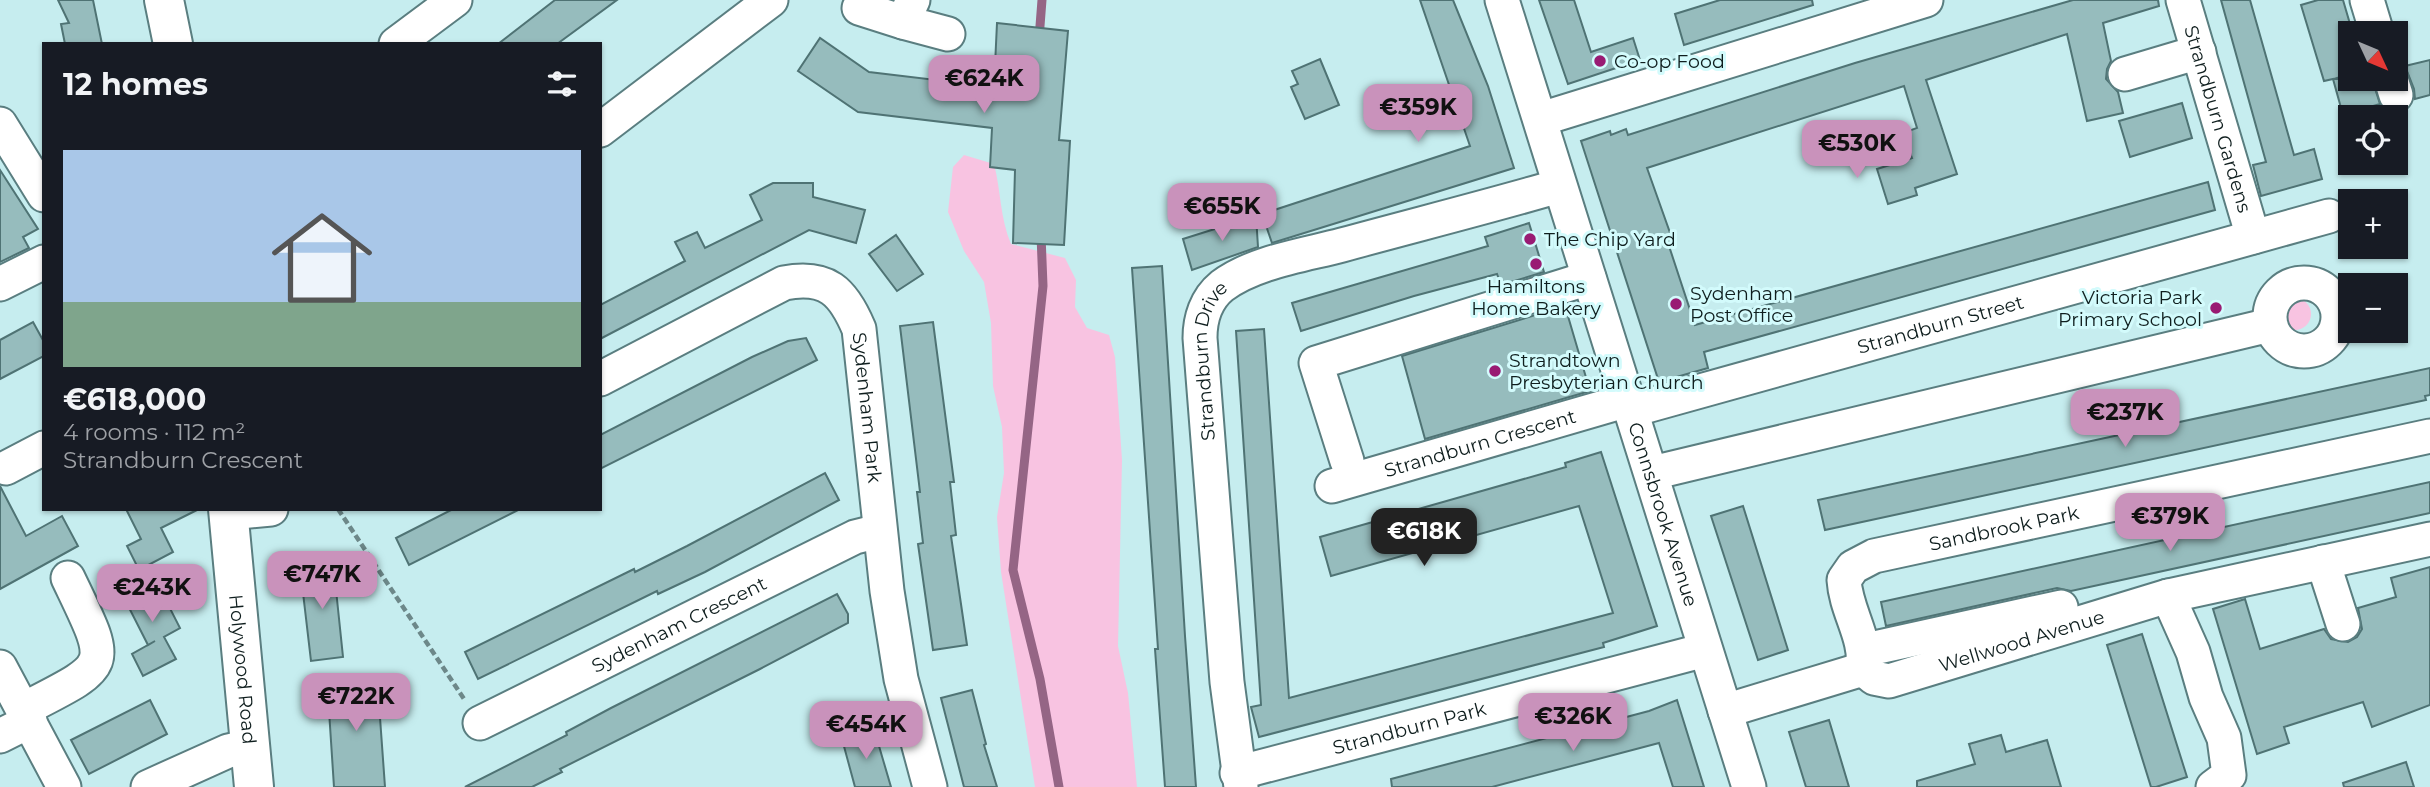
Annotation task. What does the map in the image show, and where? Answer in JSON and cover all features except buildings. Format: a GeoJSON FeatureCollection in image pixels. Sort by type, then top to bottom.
{"type":"FeatureCollection","features":[{"type":"Feature","properties":{"kind":"main road"},"geometry":{"type":"LineString","coordinates":[[164,0],[173,42]]}},
{"type":"Feature","properties":{"kind":"main road","name":"Holywood Road"},"geometry":{"type":"LineString","coordinates":[[228,511],[254,787]]}},
{"type":"Feature","properties":{"kind":"street"},"geometry":{"type":"LineString","coordinates":[[399,42],[455,0]]}},
{"type":"Feature","properties":{"kind":"street"},"geometry":{"type":"LineString","coordinates":[[602,128],[771,0]]}},
{"type":"Feature","properties":{"kind":"street","name":"Connsbrook Avenue"},"geometry":{"type":"LineString","coordinates":[[1502,0],[1749,787]]}},
{"type":"Feature","properties":{"kind":"street"},"geometry":{"type":"LineString","coordinates":[[1541,119],[1926,0]]}},
{"type":"Feature","properties":{"kind":"street","name":"Strandburn Gardens"},"geometry":{"type":"LineString","coordinates":[[2183,0],[2253,237]]}},
{"type":"Feature","properties":{"kind":"street"},"geometry":{"type":"LineString","coordinates":[[2367,0],[2373,21]]}},
{"type":"Feature","properties":{"kind":"street"},"geometry":{"type":"LineString","coordinates":[[859,8],[908,11],[948,34]]}},
{"type":"Feature","properties":{"kind":"street"},"geometry":{"type":"LineString","coordinates":[[2125,74],[2199,52]]}},
{"type":"Feature","properties":{"kind":"street"},"geometry":{"type":"LineString","coordinates":[[0,124],[42,192]]}},
{"type":"Feature","properties":{"kind":"street","name":"Strandburn Drive"},"geometry":{"type":"LineString","coordinates":[[1239,780],[1200,338],[1200,320],[1208,304],[1220,288],[1240,275],[1290,258],[1559,186]]}},
{"type":"Feature","properties":{"kind":"street","name":"Strandburn Street"},"geometry":{"type":"LineString","coordinates":[[1630,405],[2329,216]]}},
{"type":"Feature","properties":{"kind":"street"},"geometry":{"type":"LineString","coordinates":[[0,284],[42,263]]}},
{"type":"Feature","properties":{"kind":"street","name":"Strandburn Crescent"},"geometry":{"type":"LineString","coordinates":[[1588,278],[1316,363],[1340,474],[1630,405]]}},
{"type":"Feature","properties":{"kind":"street","name":"Sydenham Park"},"geometry":{"type":"LineString","coordinates":[[602,378],[784,283],[805,279],[823,283],[838,293],[850,307],[859,329],[879,531],[901,680],[930,787]]}},
{"type":"Feature","properties":{"kind":"street"},"geometry":{"type":"LineString","coordinates":[[1652,473],[2270,325]]}},
{"type":"Feature","properties":{"kind":"street","name":"Sandbrook Park"},"geometry":{"type":"LineString","coordinates":[[1864,659],[1845,599],[1844,580],[1853,567],[1874,556],[2430,436]]}},
{"type":"Feature","properties":{"kind":"street"},"geometry":{"type":"LineString","coordinates":[[6,468],[42,449]]}},
{"type":"Feature","properties":{"kind":"street"},"geometry":{"type":"LineString","coordinates":[[1725,711],[1864,659],[2430,528]]}},
{"type":"Feature","properties":{"kind":"street","name":"Sydenham Crescent"},"geometry":{"type":"LineString","coordinates":[[480,723],[855,537],[879,531]]}},
{"type":"Feature","properties":{"kind":"street","name":"Wellwood Avenue"},"geometry":{"type":"LineString","coordinates":[[1864,659],[1874,678],[1889,681],[2168,596],[2430,539]]}},
{"type":"Feature","properties":{"kind":"street"},"geometry":{"type":"LineString","coordinates":[[2323,562],[2343,624]]}},
{"type":"Feature","properties":{"kind":"street"},"geometry":{"type":"LineString","coordinates":[[0,736],[27,715],[85,678],[97,663],[98,641],[68,578]]}},
{"type":"Feature","properties":{"kind":"street"},"geometry":{"type":"LineString","coordinates":[[2168,596],[2193,652],[2206,697],[2224,738],[2229,775],[2213,787]]}},
{"type":"Feature","properties":{"kind":"street","name":"Strandburn Park"},"geometry":{"type":"LineString","coordinates":[[1239,780],[1671,662],[1705,650]]}},
{"type":"Feature","properties":{"kind":"street"},"geometry":{"type":"LineString","coordinates":[[0,667],[64,787]]}},
{"type":"Feature","properties":{"kind":"street"},"geometry":{"type":"LineString","coordinates":[[148,787],[228,751],[250,746]]}},
{"type":"Feature","properties":{"kind":"path"},"geometry":{"type":"LineString","coordinates":[[339,511],[480,723]]}},
{"type":"Feature","properties":{"kind":"shaded area"},"geometry":{"type":"Polygon","coordinates":[[[964,155],[994,164],[1011,244],[1065,258],[1076,280],[1075,307],[1087,328],[1109,335],[1115,357],[1122,460],[1118,646],[1128,693],[1137,787],[1035,787],[1001,572],[997,517],[1004,473],[1002,427],[993,386],[991,323],[984,282],[964,251],[948,212],[953,167],[964,155]]]}},
{"type":"Feature","properties":{"kind":"shaded area"},"geometry":{"type":"Polygon","coordinates":[[[2295,298],[2306,303],[2311,314],[2306,325],[2295,330],[2284,325],[2279,314],[2284,303],[2295,298]]]}},
{"type":"Feature","properties":{"kind":"waterway"},"geometry":{"type":"LineString","coordinates":[[1039,39],[1042,0]]}},
{"type":"Feature","properties":{"kind":"waterway"},"geometry":{"type":"LineString","coordinates":[[1041,235],[1043,286],[1013,570],[1040,679],[1059,787]]}},
{"type":"Feature","properties":{"kind":"place","name":"Co-op Food"},"geometry":{"type":"Point","coordinates":[1600,61]}},
{"type":"Feature","properties":{"kind":"place","name":"The Chip Yard"},"geometry":{"type":"Point","coordinates":[1530,239]}},
{"type":"Feature","properties":{"kind":"place","name":"Hamiltons Home Bakery"},"geometry":{"type":"Point","coordinates":[1536,264]}},
{"type":"Feature","properties":{"kind":"place","name":"Sydenham Post Office"},"geometry":{"type":"Point","coordinates":[1676,304]}},
{"type":"Feature","properties":{"kind":"place","name":"Victoria Park Primary School"},"geometry":{"type":"Point","coordinates":[2216,308]}},
{"type":"Feature","properties":{"kind":"place","name":"Strandtown Presbyterian Church"},"geometry":{"type":"Point","coordinates":[1495,371]}}]}
